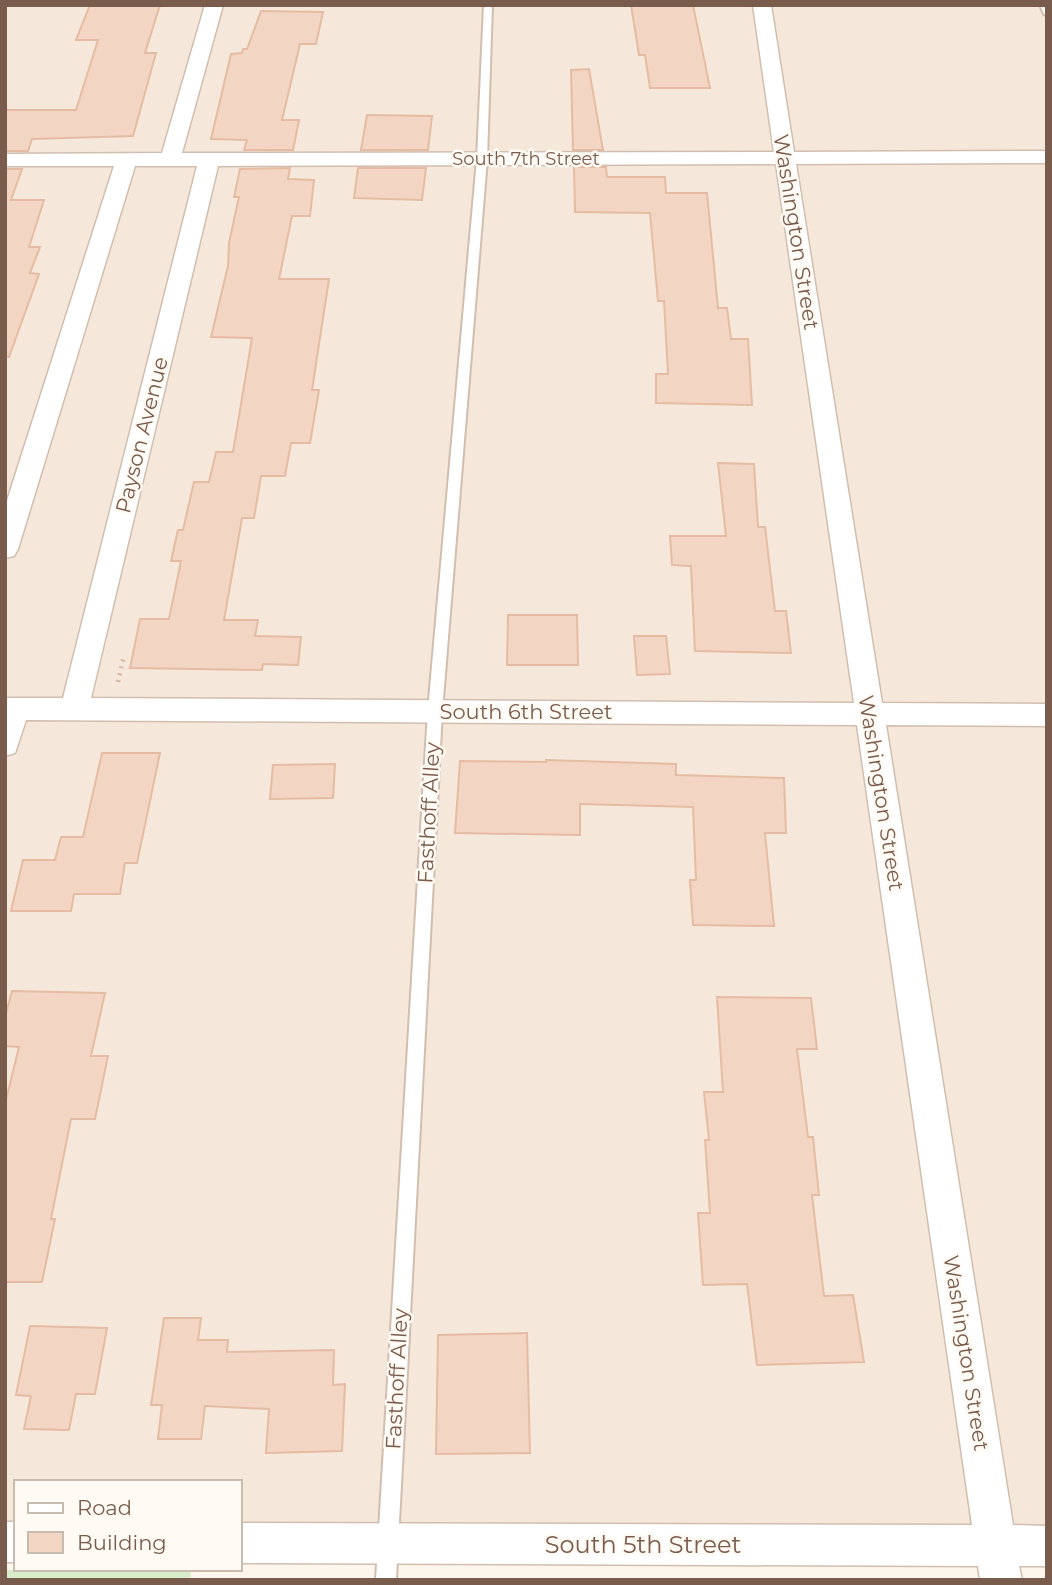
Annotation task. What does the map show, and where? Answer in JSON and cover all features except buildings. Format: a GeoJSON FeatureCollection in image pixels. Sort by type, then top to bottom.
{"type":"FeatureCollection","features":[{"type":"Feature","properties":{"kind":"street"},"geometry":{"type":"LineString","coordinates":[[170,160],[214,5]]}},
{"type":"Feature","properties":{"kind":"street","name":"Washington Street"},"geometry":{"type":"LineString","coordinates":[[762,5],[998,1563]]}},
{"type":"Feature","properties":{"kind":"street","name":"South 7th Street"},"geometry":{"type":"LineString","coordinates":[[5,160],[1047,158]]}},
{"type":"Feature","properties":{"kind":"street"},"geometry":{"type":"LineString","coordinates":[[5,549],[126,160]]}},
{"type":"Feature","properties":{"kind":"street","name":"Payson Avenue"},"geometry":{"type":"LineString","coordinates":[[74,710],[209,160]]}},
{"type":"Feature","properties":{"kind":"street"},"geometry":{"type":"LineString","coordinates":[[5,745],[10,709]]}},
{"type":"Feature","properties":{"kind":"street","name":"South 6th Street"},"geometry":{"type":"LineString","coordinates":[[10,709],[1047,715]]}},
{"type":"Feature","properties":{"kind":"street","name":"South 5th Street"},"geometry":{"type":"LineString","coordinates":[[242,1543],[387,1562],[998,1563],[1047,1546]]}},
{"type":"Feature","properties":{"kind":"lane","name":"Fasthoff Alley"},"geometry":{"type":"LineString","coordinates":[[387,1562],[435,712],[482,159],[488,5]]}},
{"type":"Feature","properties":{"kind":"lane"},"geometry":{"type":"LineString","coordinates":[[1044,5],[1047,12]]}},
{"type":"Feature","properties":{"kind":"shaded area"},"geometry":{"type":"Polygon","coordinates":[[[5,5],[1047,5],[1047,1546],[242,1543],[242,1480],[14,1480],[14,1542],[5,1542],[5,5]]]}},
{"type":"Feature","properties":{"kind":"green space"},"geometry":{"type":"Polygon","coordinates":[[[5,1570],[191,1572],[190,1580],[5,1580],[5,1570]]]}}]}
